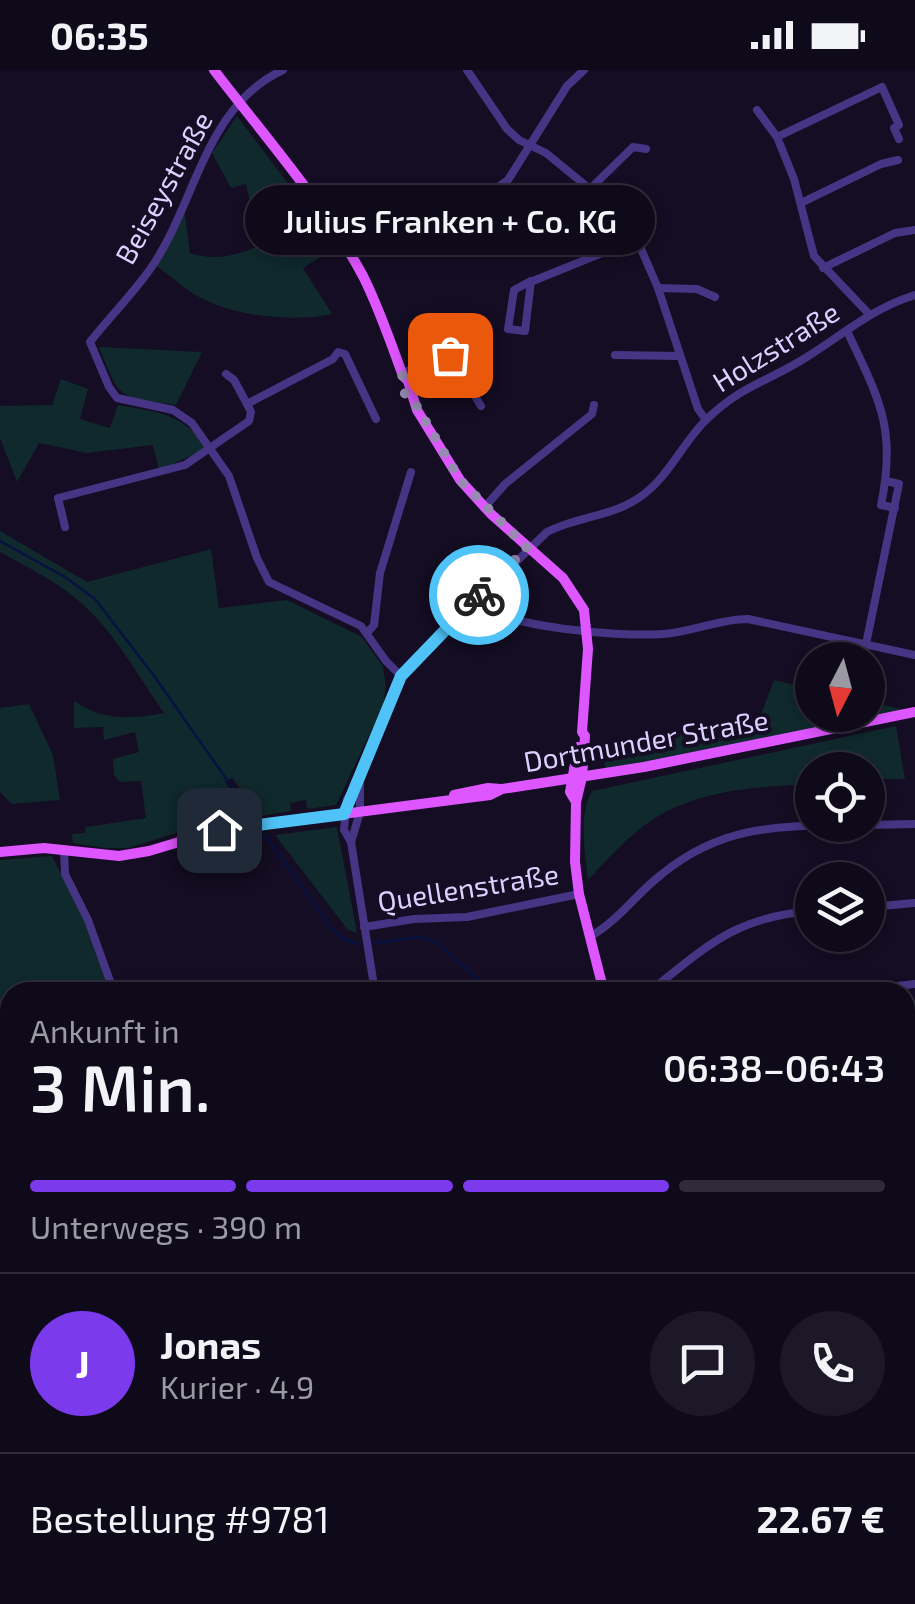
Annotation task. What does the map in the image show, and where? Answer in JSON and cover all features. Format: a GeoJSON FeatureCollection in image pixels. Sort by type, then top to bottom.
{"type":"FeatureCollection","features":[{"type":"Feature","properties":{"kind":"main road"},"geometry":{"type":"LineString","coordinates":[[214,70],[345,245],[374,300],[402,375],[405,394],[412,398],[445,460],[484,508],[556,574],[586,626],[582,732],[585,736],[577,778],[570,792],[576,802],[574,843],[579,894],[602,982]]}},
{"type":"Feature","properties":{"kind":"main road","name":"Dortmunder Straße"},"geometry":{"type":"LineString","coordinates":[[0,852],[64,849],[103,855],[139,853],[219,830],[490,795],[502,789],[915,712]]}},
{"type":"Feature","properties":{"kind":"street"},"geometry":{"type":"LineString","coordinates":[[238,102],[265,79],[283,70]]}},
{"type":"Feature","properties":{"kind":"street"},"geometry":{"type":"LineString","coordinates":[[467,70],[519,140],[592,187],[630,221],[658,288],[698,409],[706,420]]}},
{"type":"Feature","properties":{"kind":"street"},"geometry":{"type":"LineString","coordinates":[[462,219],[463,212],[508,180],[559,97],[584,70]]}},
{"type":"Feature","properties":{"kind":"street"},"geometry":{"type":"LineString","coordinates":[[777,138],[882,87],[899,125],[894,128],[899,139]]}},
{"type":"Feature","properties":{"kind":"street","name":"Beiseystraße"},"geometry":{"type":"LineString","coordinates":[[212,448],[192,423],[173,410],[112,394],[90,342],[152,266],[206,156],[238,102]]}},
{"type":"Feature","properties":{"kind":"street"},"geometry":{"type":"LineString","coordinates":[[757,110],[777,138],[802,203],[809,242],[823,268],[869,314]]}},
{"type":"Feature","properties":{"kind":"street"},"geometry":{"type":"LineString","coordinates":[[592,187],[632,147],[646,148]]}},
{"type":"Feature","properties":{"kind":"street"},"geometry":{"type":"LineString","coordinates":[[802,203],[898,160]]}},
{"type":"Feature","properties":{"kind":"street"},"geometry":{"type":"LineString","coordinates":[[823,268],[895,233],[915,230]]}},
{"type":"Feature","properties":{"kind":"street"},"geometry":{"type":"LineString","coordinates":[[531,282],[525,330],[508,328],[514,290],[531,282],[639,238]]}},
{"type":"Feature","properties":{"kind":"street"},"geometry":{"type":"LineString","coordinates":[[658,288],[697,289],[715,297]]}},
{"type":"Feature","properties":{"kind":"street","name":"Holzstraße"},"geometry":{"type":"LineString","coordinates":[[401,676],[527,548],[564,523],[641,497],[706,420],[745,388],[802,360],[869,314],[915,295]]}},
{"type":"Feature","properties":{"kind":"street"},"geometry":{"type":"LineString","coordinates":[[847,331],[880,402],[887,430],[886,481],[881,505],[894,508]]}},
{"type":"Feature","properties":{"kind":"street"},"geometry":{"type":"LineString","coordinates":[[247,404],[332,359],[340,346],[337,339]]}},
{"type":"Feature","properties":{"kind":"street"},"geometry":{"type":"LineString","coordinates":[[338,352],[345,354],[376,418]]}},
{"type":"Feature","properties":{"kind":"street"},"geometry":{"type":"LineString","coordinates":[[402,375],[450,355],[481,406]]}},
{"type":"Feature","properties":{"kind":"street"},"geometry":{"type":"LineString","coordinates":[[615,355],[680,356]]}},
{"type":"Feature","properties":{"kind":"street"},"geometry":{"type":"LineString","coordinates":[[64,527],[58,498],[175,469],[249,421],[251,412],[234,380],[226,374]]}},
{"type":"Feature","properties":{"kind":"street"},"geometry":{"type":"LineString","coordinates":[[484,508],[505,484],[592,414],[594,406]]}},
{"type":"Feature","properties":{"kind":"street"},"geometry":{"type":"LineString","coordinates":[[212,448],[229,476],[257,558],[270,582],[368,632],[386,662],[401,676],[344,814],[373,982]]}},
{"type":"Feature","properties":{"kind":"street"},"geometry":{"type":"LineString","coordinates":[[368,632],[374,625],[380,573],[410,472]]}},
{"type":"Feature","properties":{"kind":"street"},"geometry":{"type":"LineString","coordinates":[[866,642],[900,484],[886,481]]}},
{"type":"Feature","properties":{"kind":"street"},"geometry":{"type":"LineString","coordinates":[[472,601],[490,614],[567,628],[586,626],[664,634],[748,619],[857,642]]}},
{"type":"Feature","properties":{"kind":"street"},"geometry":{"type":"LineString","coordinates":[[885,648],[915,655]]}},
{"type":"Feature","properties":{"kind":"street"},"geometry":{"type":"LineString","coordinates":[[351,842],[360,812],[360,780]]}},
{"type":"Feature","properties":{"kind":"street"},"geometry":{"type":"LineString","coordinates":[[885,825],[915,824]]}},
{"type":"Feature","properties":{"kind":"street"},"geometry":{"type":"LineString","coordinates":[[591,936],[661,874],[694,852],[732,834],[768,826],[795,826]]}},
{"type":"Feature","properties":{"kind":"street"},"geometry":{"type":"LineString","coordinates":[[64,849],[64,874],[88,920],[110,982]]}},
{"type":"Feature","properties":{"kind":"street","name":"Quellenstraße"},"geometry":{"type":"LineString","coordinates":[[364,928],[414,919],[467,917],[579,894]]}},
{"type":"Feature","properties":{"kind":"street"},"geometry":{"type":"LineString","coordinates":[[885,906],[915,903]]}},
{"type":"Feature","properties":{"kind":"street"},"geometry":{"type":"LineString","coordinates":[[662,982],[728,932],[760,918],[795,913]]}},
{"type":"Feature","properties":{"kind":"green space"},"geometry":{"type":"Polygon","coordinates":[[[237,116],[336,247],[303,268],[332,314],[286,318],[236,311],[200,298],[154,264],[184,209],[190,253],[203,256],[239,253],[285,231],[271,206],[253,216],[246,184],[231,188],[212,153],[237,116]]]}},
{"type":"Feature","properties":{"kind":"green space"},"geometry":{"type":"Polygon","coordinates":[[[99,347],[202,352],[176,405],[124,393],[112,378],[99,347]]]}},
{"type":"Feature","properties":{"kind":"green space"},"geometry":{"type":"Polygon","coordinates":[[[61,379],[88,389],[80,419],[110,428],[118,405],[155,412],[185,425],[205,443],[204,450],[159,470],[153,445],[87,453],[39,443],[17,482],[0,438],[0,406],[52,405],[61,379]]]}},
{"type":"Feature","properties":{"kind":"green space"},"geometry":{"type":"Polygon","coordinates":[[[0,531],[87,582],[211,549],[219,608],[287,600],[362,637],[383,667],[383,706],[336,805],[307,809],[306,800],[290,803],[291,811],[261,816],[232,778],[225,782],[250,817],[208,823],[128,848],[73,843],[72,834],[85,833],[86,827],[146,818],[141,781],[120,782],[114,775],[113,759],[139,752],[135,732],[104,740],[103,727],[74,728],[74,701],[117,717],[164,713],[92,613],[61,587],[0,552],[0,531]]]}},
{"type":"Feature","properties":{"kind":"green space"},"geometry":{"type":"Polygon","coordinates":[[[774,680],[795,685],[797,732],[606,771],[602,746],[758,722],[774,680]]]}},
{"type":"Feature","properties":{"kind":"green space"},"geometry":{"type":"Polygon","coordinates":[[[29,704],[53,755],[60,800],[12,804],[0,792],[0,708],[29,704]]]}},
{"type":"Feature","properties":{"kind":"green space"},"geometry":{"type":"Polygon","coordinates":[[[885,705],[905,710],[885,714],[885,705]]]}},
{"type":"Feature","properties":{"kind":"green space"},"geometry":{"type":"Polygon","coordinates":[[[896,726],[905,779],[885,779],[885,752],[795,752],[795,785],[710,796],[671,810],[643,826],[588,880],[584,823],[592,791],[868,732],[885,732],[885,728],[896,726]]]}},
{"type":"Feature","properties":{"kind":"green space"},"geometry":{"type":"Polygon","coordinates":[[[337,827],[357,933],[348,930],[275,835],[337,827]]]}},
{"type":"Feature","properties":{"kind":"green space"},"geometry":{"type":"Polygon","coordinates":[[[52,856],[86,924],[107,982],[0,982],[0,860],[52,856]]]}},
{"type":"Feature","properties":{"kind":"waterway"},"geometry":{"type":"LineString","coordinates":[[0,541],[65,577],[95,599],[253,817]]}},
{"type":"Feature","properties":{"kind":"waterway"},"geometry":{"type":"LineString","coordinates":[[265,835],[332,929],[358,944]]}},
{"type":"Feature","properties":{"kind":"waterway"},"geometry":{"type":"LineString","coordinates":[[374,943],[419,937],[436,942],[482,982]]}},
{"type":"Feature","properties":{"kind":"way so far"},"geometry":{"type":"LineString","coordinates":[[450,355],[402,373],[405,394],[412,398],[460,480],[527,548],[479,595]]}},
{"type":"Feature","properties":{"kind":"place","name":"Julius Franken + Co. KG"},"geometry":{"type":"Point","coordinates":[450,355]}},
{"type":"Feature","properties":{"kind":"route"},"geometry":{"type":"LineString","coordinates":[[219,830],[344,814],[401,676],[418,654],[479,595]]}}]}
